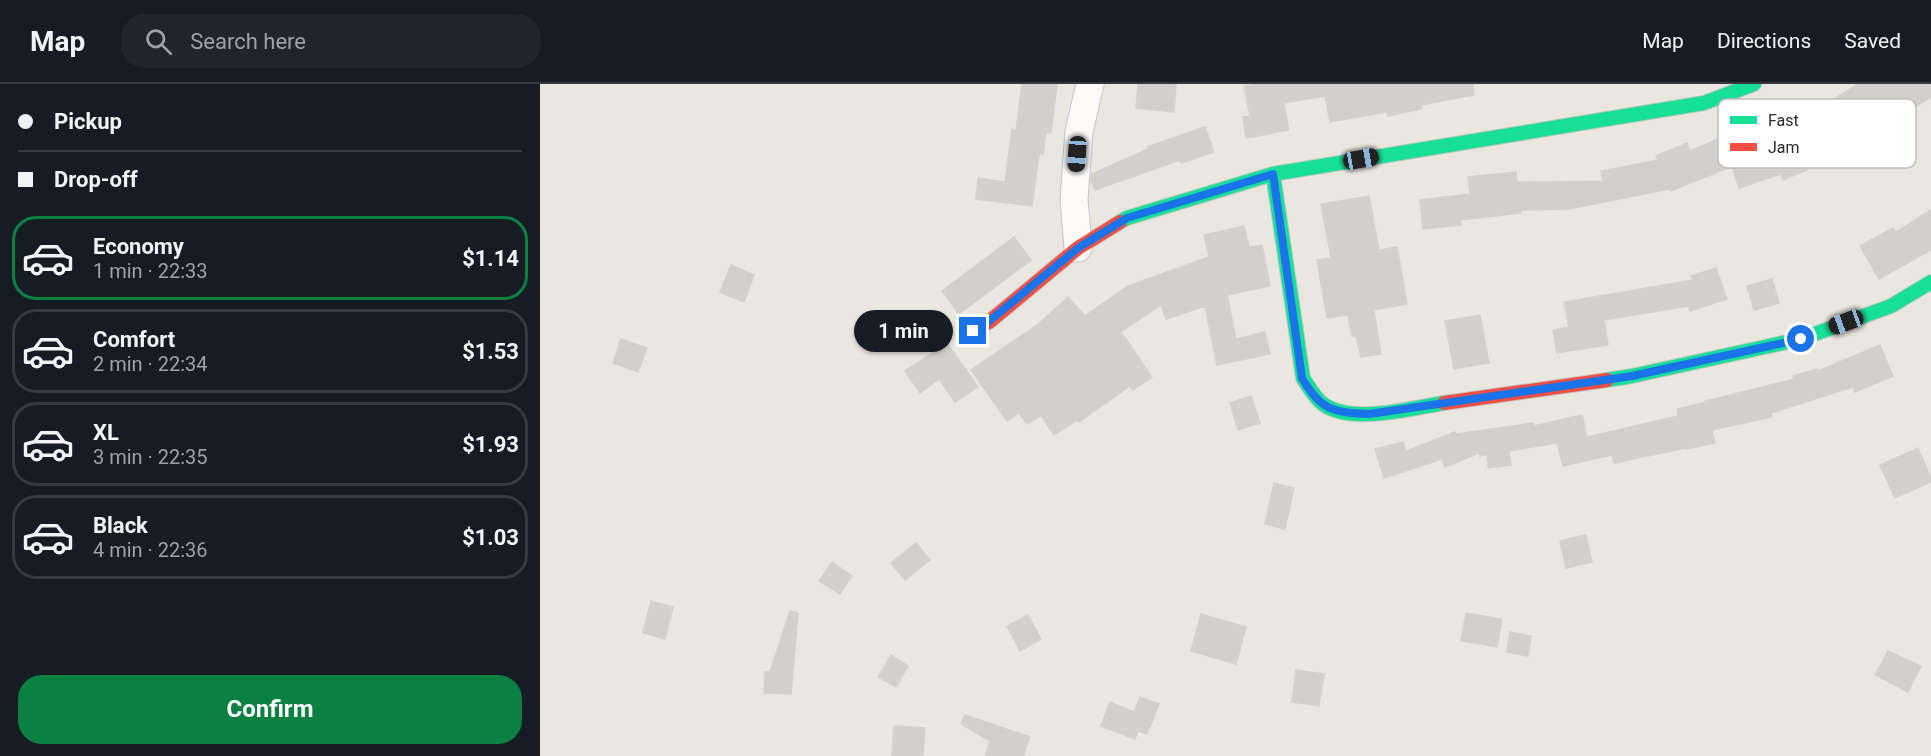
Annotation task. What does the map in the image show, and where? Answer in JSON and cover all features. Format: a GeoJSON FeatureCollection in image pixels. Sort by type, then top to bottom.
{"type":"FeatureCollection","features":[{"type":"Feature","properties":{"kind":"street"},"geometry":{"type":"LineString","coordinates":[[1078,248],[1074,199],[1077,154],[1079,132],[1090,84]]}},
{"type":"Feature","properties":{"kind":"street"},"geometry":{"type":"LineString","coordinates":[[973,331],[988,322],[1078,248],[1127,218],[1273,174],[1704,103],[1754,84]]}},
{"type":"Feature","properties":{"kind":"street"},"geometry":{"type":"LineString","coordinates":[[1273,174],[1302,378],[1314,398],[1340,412],[1369,414],[1632,376],[1801,339],[1891,306],[1931,282]]}},
{"type":"Feature","properties":{"kind":"building"},"geometry":{"type":"Polygon","coordinates":[[[1022,84],[1057,84],[1051,133],[1046,132],[1043,154],[1039,154],[1032,206],[976,199],[978,178],[1005,182],[1012,129],[1016,130],[1022,84]]]}},
{"type":"Feature","properties":{"kind":"building"},"geometry":{"type":"Polygon","coordinates":[[[1138,84],[1176,84],[1174,112],[1136,108],[1138,84]]]}},
{"type":"Feature","properties":{"kind":"building"},"geometry":{"type":"Polygon","coordinates":[[[1257,84],[1473,84],[1474,95],[1421,105],[1422,109],[1388,116],[1387,112],[1330,122],[1325,96],[1284,103],[1289,130],[1246,138],[1243,117],[1250,116],[1244,86],[1257,84]]]}},
{"type":"Feature","properties":{"kind":"building"},"geometry":{"type":"Polygon","coordinates":[[[1858,84],[1931,84],[1931,97],[1916,106],[1916,99],[1906,98],[1834,99],[1858,84]]]}},
{"type":"Feature","properties":{"kind":"building"},"geometry":{"type":"Polygon","coordinates":[[[1205,127],[1214,152],[1181,163],[1180,160],[1095,190],[1091,181],[1092,174],[1148,149],[1147,147],[1205,127]]]}},
{"type":"Feature","properties":{"kind":"building"},"geometry":{"type":"Polygon","coordinates":[[[1718,139],[1718,168],[1727,168],[1671,191],[1670,189],[1569,209],[1521,210],[1521,213],[1460,220],[1461,225],[1423,229],[1420,200],[1470,194],[1468,177],[1516,172],[1517,182],[1603,181],[1601,171],[1658,160],[1656,156],[1687,143],[1690,151],[1718,139]]]}},
{"type":"Feature","properties":{"kind":"building"},"geometry":{"type":"Polygon","coordinates":[[[1733,168],[1806,168],[1807,170],[1783,180],[1781,174],[1739,188],[1733,168]]]}},
{"type":"Feature","properties":{"kind":"building"},"geometry":{"type":"Polygon","coordinates":[[[1369,196],[1379,250],[1397,247],[1407,304],[1374,310],[1381,354],[1361,357],[1356,336],[1352,336],[1348,315],[1327,318],[1317,260],[1331,258],[1321,204],[1369,196]]]}},
{"type":"Feature","properties":{"kind":"building"},"geometry":{"type":"Polygon","coordinates":[[[1931,210],[1931,250],[1879,279],[1860,246],[1893,228],[1896,232],[1931,210]]]}},
{"type":"Feature","properties":{"kind":"building"},"geometry":{"type":"Polygon","coordinates":[[[1244,226],[1249,247],[1262,245],[1270,286],[1227,295],[1236,339],[1265,332],[1270,354],[1217,365],[1205,306],[1166,319],[1161,305],[1121,332],[1152,377],[1133,390],[1130,386],[1079,422],[1077,420],[1054,435],[1041,415],[1027,424],[1019,413],[1007,421],[971,370],[1037,325],[1068,297],[1085,316],[1128,286],[1209,257],[1204,235],[1244,226]]]}},
{"type":"Feature","properties":{"kind":"building"},"geometry":{"type":"Polygon","coordinates":[[[1014,237],[1031,260],[959,314],[942,291],[1014,237]]]}},
{"type":"Feature","properties":{"kind":"building"},"geometry":{"type":"Polygon","coordinates":[[[731,265],[754,275],[744,302],[720,292],[731,265]]]}},
{"type":"Feature","properties":{"kind":"building"},"geometry":{"type":"Polygon","coordinates":[[[1716,268],[1727,299],[1690,311],[1688,306],[1604,320],[1608,345],[1557,353],[1553,330],[1569,327],[1564,302],[1693,280],[1691,276],[1716,268]]]}},
{"type":"Feature","properties":{"kind":"building"},"geometry":{"type":"Polygon","coordinates":[[[1772,279],[1779,303],[1754,310],[1747,286],[1772,279]]]}},
{"type":"Feature","properties":{"kind":"building"},"geometry":{"type":"Polygon","coordinates":[[[1480,315],[1489,363],[1454,369],[1445,321],[1480,315]]]}},
{"type":"Feature","properties":{"kind":"building"},"geometry":{"type":"Polygon","coordinates":[[[621,339],[647,348],[638,372],[613,363],[621,339]]]}},
{"type":"Feature","properties":{"kind":"building"},"geometry":{"type":"Polygon","coordinates":[[[947,343],[978,387],[955,402],[939,379],[920,393],[905,371],[947,343]]]}},
{"type":"Feature","properties":{"kind":"building"},"geometry":{"type":"Polygon","coordinates":[[[1880,345],[1893,376],[1855,392],[1853,387],[1771,413],[1772,417],[1712,430],[1715,443],[1686,449],[1614,463],[1612,455],[1563,466],[1557,443],[1509,451],[1511,465],[1488,468],[1487,454],[1480,456],[1479,453],[1445,467],[1442,459],[1384,478],[1375,449],[1403,442],[1406,451],[1455,432],[1456,434],[1533,423],[1534,426],[1582,415],[1587,437],[1678,416],[1677,409],[1794,379],[1793,376],[1817,369],[1818,371],[1880,345]]]}},
{"type":"Feature","properties":{"kind":"building"},"geometry":{"type":"Polygon","coordinates":[[[1251,396],[1260,423],[1238,430],[1230,403],[1251,396]]]}},
{"type":"Feature","properties":{"kind":"building"},"geometry":{"type":"Polygon","coordinates":[[[1918,448],[1931,482],[1895,498],[1880,465],[1918,448]]]}},
{"type":"Feature","properties":{"kind":"building"},"geometry":{"type":"Polygon","coordinates":[[[1274,483],[1294,488],[1285,529],[1265,524],[1274,483]]]}},
{"type":"Feature","properties":{"kind":"building"},"geometry":{"type":"Polygon","coordinates":[[[1586,535],[1592,562],[1566,568],[1560,541],[1586,535]]]}},
{"type":"Feature","properties":{"kind":"building"},"geometry":{"type":"Polygon","coordinates":[[[916,543],[930,560],[905,580],[891,563],[916,543]]]}},
{"type":"Feature","properties":{"kind":"building"},"geometry":{"type":"Polygon","coordinates":[[[832,562],[852,576],[840,594],[819,581],[832,562]]]}},
{"type":"Feature","properties":{"kind":"building"},"geometry":{"type":"Polygon","coordinates":[[[651,601],[673,607],[665,639],[643,633],[651,601]]]}},
{"type":"Feature","properties":{"kind":"building"},"geometry":{"type":"Polygon","coordinates":[[[790,611],[798,613],[791,694],[764,693],[765,672],[770,672],[790,611]]]}},
{"type":"Feature","properties":{"kind":"building"},"geometry":{"type":"Polygon","coordinates":[[[1466,613],[1502,619],[1497,647],[1461,641],[1466,613]]]}},
{"type":"Feature","properties":{"kind":"building"},"geometry":{"type":"Polygon","coordinates":[[[1201,614],[1246,627],[1236,664],[1191,651],[1201,614]]]}},
{"type":"Feature","properties":{"kind":"building"},"geometry":{"type":"Polygon","coordinates":[[[1028,615],[1041,639],[1020,651],[1007,626],[1028,615]]]}},
{"type":"Feature","properties":{"kind":"building"},"geometry":{"type":"Polygon","coordinates":[[[1510,632],[1531,636],[1528,656],[1507,652],[1510,632]]]}},
{"type":"Feature","properties":{"kind":"building"},"geometry":{"type":"Polygon","coordinates":[[[1888,651],[1921,666],[1908,692],[1875,675],[1888,651]]]}},
{"type":"Feature","properties":{"kind":"building"},"geometry":{"type":"Polygon","coordinates":[[[891,655],[908,666],[896,687],[878,677],[891,655]]]}},
{"type":"Feature","properties":{"kind":"building"},"geometry":{"type":"Polygon","coordinates":[[[1296,670],[1324,674],[1319,706],[1292,702],[1296,670]]]}},
{"type":"Feature","properties":{"kind":"building"},"geometry":{"type":"Polygon","coordinates":[[[1140,697],[1159,704],[1147,734],[1138,731],[1135,739],[1101,726],[1110,702],[1134,712],[1140,697]]]}},
{"type":"Feature","properties":{"kind":"building"},"geometry":{"type":"Polygon","coordinates":[[[965,715],[1030,737],[1023,756],[985,756],[990,741],[961,724],[965,715]]]}},
{"type":"Feature","properties":{"kind":"building"},"geometry":{"type":"Polygon","coordinates":[[[894,726],[925,728],[923,756],[892,756],[894,726]]]}},
{"type":"Feature","properties":{"kind":"traffic: fast"},"geometry":{"type":"LineString","coordinates":[[1120,222],[1273,174],[1704,103],[1754,84]]}},
{"type":"Feature","properties":{"kind":"traffic: fast"},"geometry":{"type":"LineString","coordinates":[[1273,174],[1303,378],[1314,395],[1323,404],[1335,410],[1366,414],[1444,403]]}},
{"type":"Feature","properties":{"kind":"traffic: fast"},"geometry":{"type":"LineString","coordinates":[[1607,380],[1801,339],[1891,306],[1931,282]]}},
{"type":"Feature","properties":{"kind":"traffic: jam"},"geometry":{"type":"LineString","coordinates":[[973,331],[989,322],[1078,248],[1120,222]]}},
{"type":"Feature","properties":{"kind":"traffic: jam"},"geometry":{"type":"LineString","coordinates":[[1444,403],[1607,380]]}},
{"type":"Feature","properties":{"kind":"route"},"geometry":{"type":"LineString","coordinates":[[973,331],[988,322],[1078,248],[1127,218],[1273,174],[1302,378],[1314,398],[1340,412],[1369,414],[1632,376],[1801,339]]}}]}
